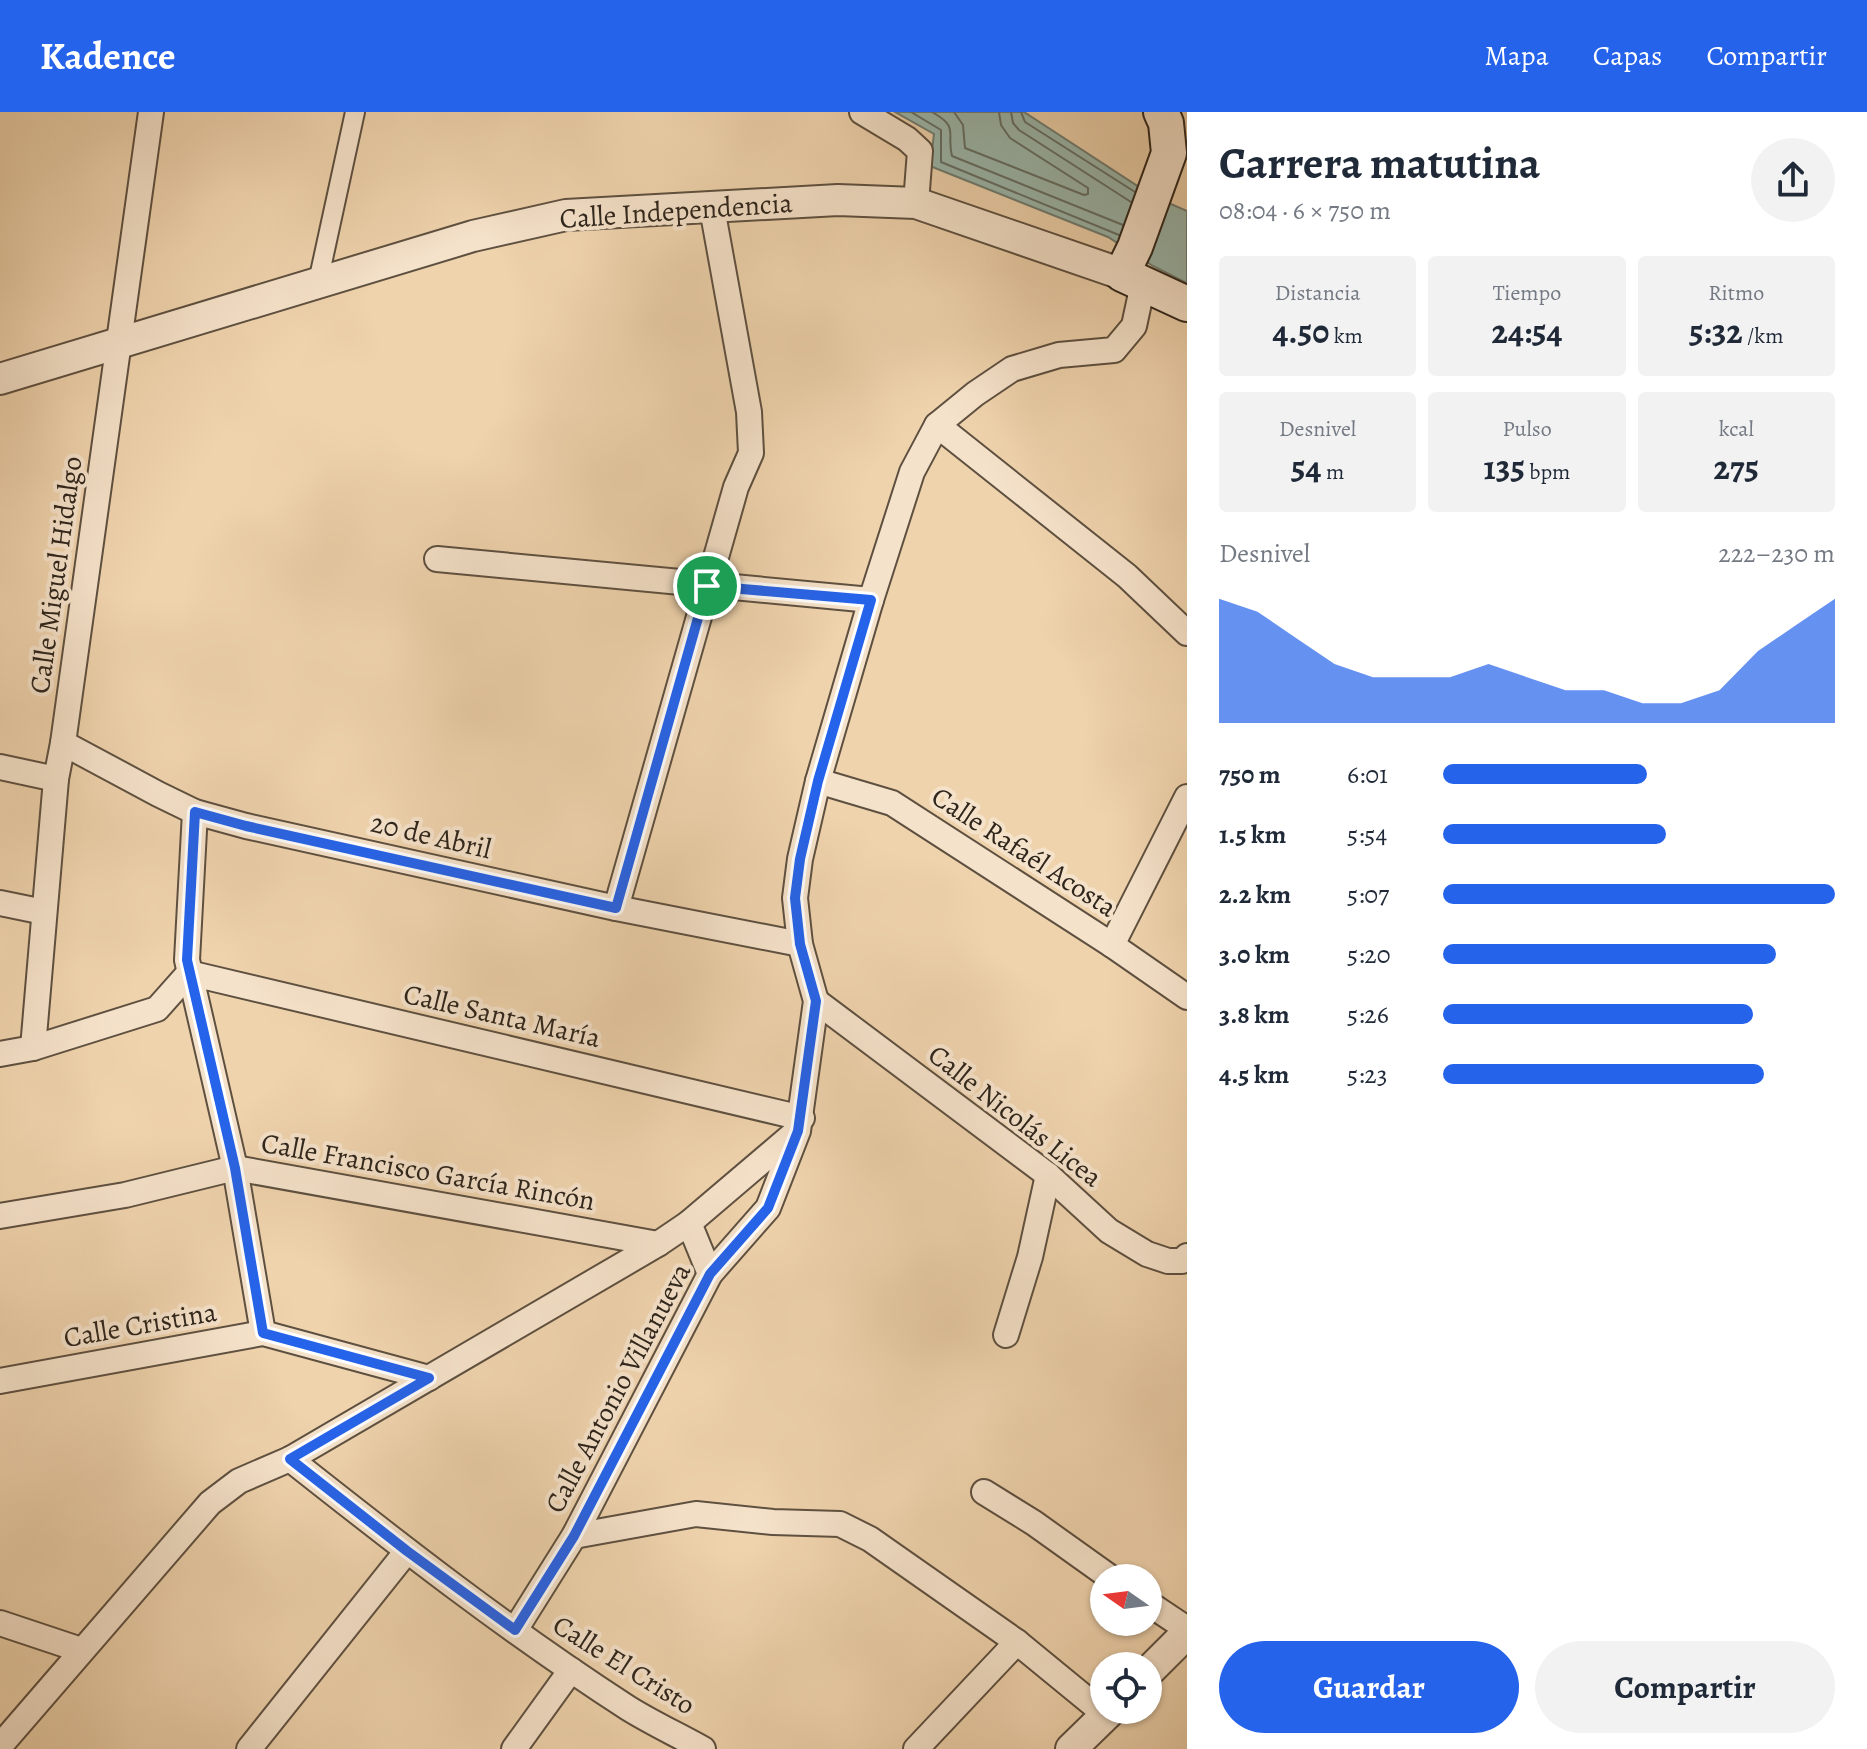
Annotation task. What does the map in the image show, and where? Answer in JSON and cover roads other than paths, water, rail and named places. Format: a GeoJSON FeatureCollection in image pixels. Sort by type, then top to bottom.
{"type":"FeatureCollection","features":[{"type":"Feature","properties":{"kind":"main road"},"geometry":{"type":"LineString","coordinates":[[1172,118],[1169,153],[1153,196],[1133,268],[1187,304]]}},
{"type":"Feature","properties":{"kind":"street","name":"Calle Miguel Hidalgo"},"geometry":{"type":"LineString","coordinates":[[33,1048],[56,779],[151,112]]}},
{"type":"Feature","properties":{"kind":"street"},"geometry":{"type":"LineString","coordinates":[[318,282],[355,112]]}},
{"type":"Feature","properties":{"kind":"street"},"geometry":{"type":"LineString","coordinates":[[862,112],[907,139],[920,151],[916,203]]}},
{"type":"Feature","properties":{"kind":"street","name":"Calle Independencia"},"geometry":{"type":"LineString","coordinates":[[0,379],[473,236],[566,215],[838,200],[916,203],[1133,268]]}},
{"type":"Feature","properties":{"kind":"street"},"geometry":{"type":"LineString","coordinates":[[616,908],[736,487],[751,453],[749,412],[712,208]]}},
{"type":"Feature","properties":{"kind":"street","name":"Calle Antonio Villanueva"},"geometry":{"type":"LineString","coordinates":[[515,1630],[574,1536],[710,1274],[768,1208],[800,1124],[816,1001],[800,944],[795,898],[800,859],[818,781],[912,472],[937,425],[1012,369],[1059,355],[1114,350],[1134,326],[1133,268]]}},
{"type":"Feature","properties":{"kind":"street"},"geometry":{"type":"LineString","coordinates":[[937,425],[1127,576],[1187,633]]}},
{"type":"Feature","properties":{"kind":"street"},"geometry":{"type":"LineString","coordinates":[[437,559],[871,600]]}},
{"type":"Feature","properties":{"kind":"street","name":"20 de Abril"},"geometry":{"type":"LineString","coordinates":[[63,743],[195,812],[246,826],[616,908],[800,944]]}},
{"type":"Feature","properties":{"kind":"street"},"geometry":{"type":"LineString","coordinates":[[0,767],[56,779]]}},
{"type":"Feature","properties":{"kind":"street","name":"Calle Rafaél Acosta"},"geometry":{"type":"LineString","coordinates":[[818,781],[892,803],[1187,997]]}},
{"type":"Feature","properties":{"kind":"street"},"geometry":{"type":"LineString","coordinates":[[1112,945],[1187,797]]}},
{"type":"Feature","properties":{"kind":"street"},"geometry":{"type":"LineString","coordinates":[[195,812],[187,960],[235,1168],[263,1333]]}},
{"type":"Feature","properties":{"kind":"street"},"geometry":{"type":"LineString","coordinates":[[0,903],[44,912]]}},
{"type":"Feature","properties":{"kind":"street"},"geometry":{"type":"LineString","coordinates":[[0,1054],[33,1048],[157,1009],[189,973]]}},
{"type":"Feature","properties":{"kind":"street","name":"Calle Santa María"},"geometry":{"type":"LineString","coordinates":[[189,973],[800,1124]]}},
{"type":"Feature","properties":{"kind":"street","name":"Calle Nicolás Licea"},"geometry":{"type":"LineString","coordinates":[[816,1001],[1048,1175],[1109,1231],[1147,1254],[1168,1261],[1185,1258]]}},
{"type":"Feature","properties":{"kind":"street"},"geometry":{"type":"LineString","coordinates":[[0,1746],[210,1503],[239,1481],[290,1459],[658,1244],[689,1223],[800,1124]]}},
{"type":"Feature","properties":{"kind":"street","name":"Calle Francisco García Rincón"},"geometry":{"type":"LineString","coordinates":[[0,1216],[125,1195],[235,1168],[658,1244]]}},
{"type":"Feature","properties":{"kind":"street"},"geometry":{"type":"LineString","coordinates":[[1006,1335],[1030,1257],[1048,1175]]}},
{"type":"Feature","properties":{"kind":"street"},"geometry":{"type":"LineString","coordinates":[[689,1223],[710,1274]]}},
{"type":"Feature","properties":{"kind":"street","name":"Calle Cristina"},"geometry":{"type":"LineString","coordinates":[[0,1381],[263,1333],[429,1378]]}},
{"type":"Feature","properties":{"kind":"street","name":"Calle El Cristo"},"geometry":{"type":"LineString","coordinates":[[290,1459],[407,1551],[571,1670],[632,1710],[703,1749]]}},
{"type":"Feature","properties":{"kind":"street"},"geometry":{"type":"LineString","coordinates":[[984,1492],[1091,1564]]}},
{"type":"Feature","properties":{"kind":"street"},"geometry":{"type":"LineString","coordinates":[[574,1536],[696,1514],[773,1522],[840,1524],[870,1539],[1017,1642],[1090,1699]]}},
{"type":"Feature","properties":{"kind":"street"},"geometry":{"type":"LineString","coordinates":[[249,1749],[407,1551]]}},
{"type":"Feature","properties":{"kind":"street"},"geometry":{"type":"LineString","coordinates":[[1162,1613],[1187,1631],[1162,1657]]}},
{"type":"Feature","properties":{"kind":"street"},"geometry":{"type":"LineString","coordinates":[[0,1623],[81,1650]]}},
{"type":"Feature","properties":{"kind":"street"},"geometry":{"type":"LineString","coordinates":[[916,1749],[1017,1642]]}},
{"type":"Feature","properties":{"kind":"street"},"geometry":{"type":"LineString","coordinates":[[514,1749],[571,1670]]}},
{"type":"Feature","properties":{"kind":"street"},"geometry":{"type":"LineString","coordinates":[[1071,1749],[1097,1724]]}},
{"type":"Feature","properties":{"kind":"water"},"geometry":{"type":"Polygon","coordinates":[[[895,112],[1024,112],[1153,196],[1187,211],[1187,283],[1153,266],[1108,237],[930,166],[934,134],[895,112]]]}}]}
